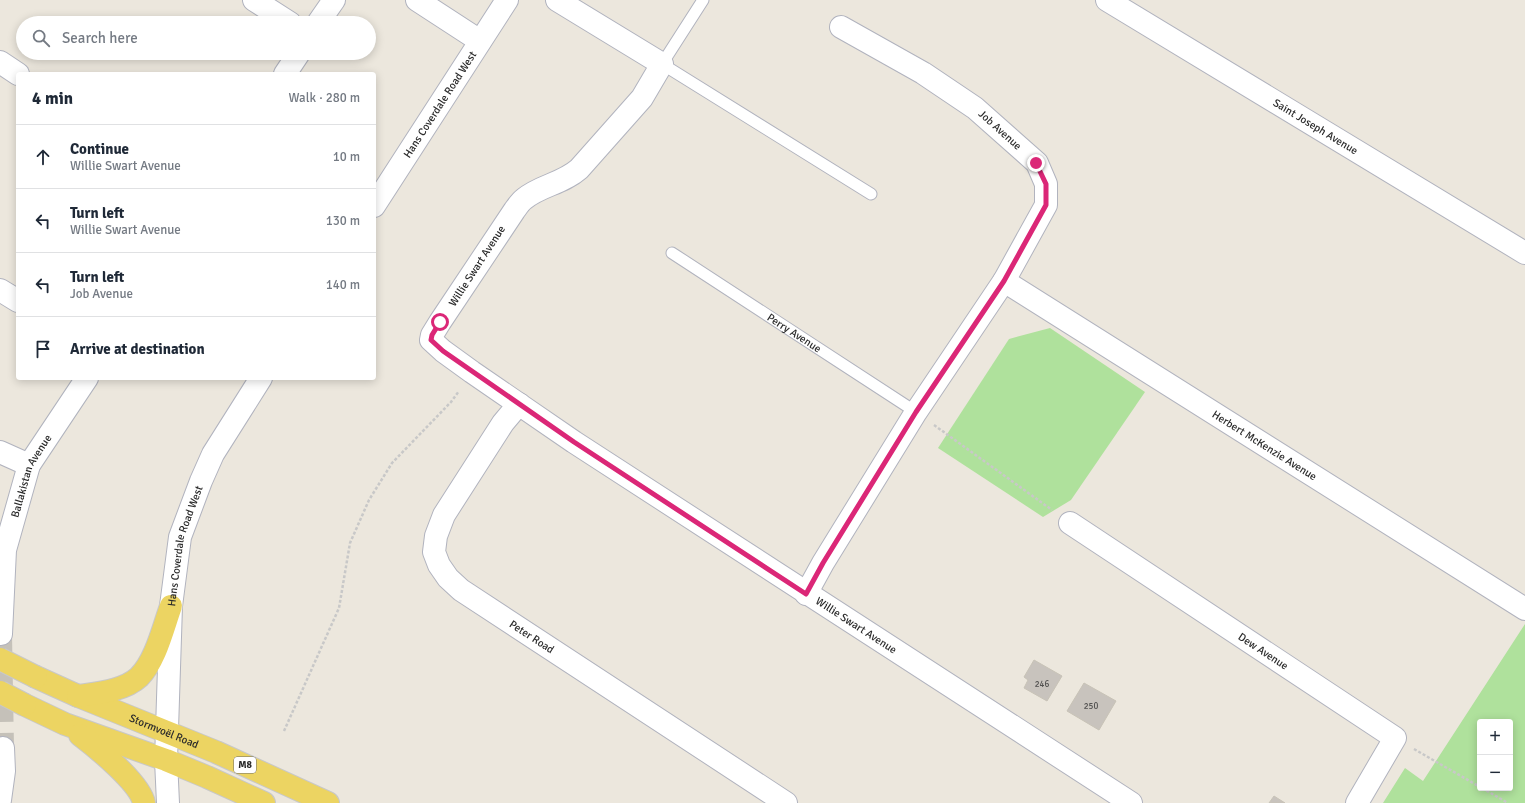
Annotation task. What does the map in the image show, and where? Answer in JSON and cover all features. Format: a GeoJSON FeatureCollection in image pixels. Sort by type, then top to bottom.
{"type":"FeatureCollection","features":[{"type":"Feature","properties":{"kind":"main road"},"geometry":{"type":"LineString","coordinates":[[78,696],[118,688],[139,677],[152,659],[171,606]]}},
{"type":"Feature","properties":{"kind":"main road","name":"Stormvoël Road"},"geometry":{"type":"LineString","coordinates":[[0,659],[78,696],[167,731],[328,803]]}},
{"type":"Feature","properties":{"kind":"main road","name":"M8"},"geometry":{"type":"LineString","coordinates":[[0,692],[65,724],[207,776],[264,803]]}},
{"type":"Feature","properties":{"kind":"main road"},"geometry":{"type":"LineString","coordinates":[[65,724],[103,752],[143,797],[144,803]]}},
{"type":"Feature","properties":{"kind":"street"},"geometry":{"type":"LineString","coordinates":[[254,0],[279,16]]}},
{"type":"Feature","properties":{"kind":"street"},"geometry":{"type":"LineString","coordinates":[[323,16],[334,0]]}},
{"type":"Feature","properties":{"kind":"street"},"geometry":{"type":"LineString","coordinates":[[417,0],[480,41]]}},
{"type":"Feature","properties":{"kind":"street"},"geometry":{"type":"LineString","coordinates":[[557,0],[662,64]]}},
{"type":"Feature","properties":{"kind":"street","name":"Saint Joseph Avenue"},"geometry":{"type":"LineString","coordinates":[[1106,0],[1525,252]]}},
{"type":"Feature","properties":{"kind":"street","name":"Hans Coverdale Road West"},"geometry":{"type":"LineString","coordinates":[[376,203],[507,1]]}},
{"type":"Feature","properties":{"kind":"street","name":"Job Avenue"},"geometry":{"type":"LineString","coordinates":[[806,594],[823,563],[916,412],[1004,281],[1046,205],[1046,184],[1036,163],[975,108],[923,73],[840,27]]}},
{"type":"Feature","properties":{"kind":"street"},"geometry":{"type":"LineString","coordinates":[[286,72],[294,60]]}},
{"type":"Feature","properties":{"kind":"street"},"geometry":{"type":"LineString","coordinates":[[0,62],[16,73]]}},
{"type":"Feature","properties":{"kind":"street","name":"Willie Swart Avenue"},"geometry":{"type":"LineString","coordinates":[[662,64],[642,98],[579,169],[570,177],[541,189],[523,199],[440,322],[432,335],[431,340],[443,351],[472,372],[574,442],[806,594],[1131,803]]}},
{"type":"Feature","properties":{"kind":"street","name":"Herbert McKenzie Avenue"},"geometry":{"type":"LineString","coordinates":[[1004,281],[1525,609]]}},
{"type":"Feature","properties":{"kind":"street"},"geometry":{"type":"LineString","coordinates":[[0,290],[16,300]]}},
{"type":"Feature","properties":{"kind":"street","name":"Ballakistan Avenue"},"geometry":{"type":"LineString","coordinates":[[1,634],[5,550],[29,465],[86,380]]}},
{"type":"Feature","properties":{"kind":"street","name":"Hans Coverdale Road West"},"geometry":{"type":"LineString","coordinates":[[168,803],[166,760],[171,606],[180,537],[200,481],[213,454],[261,380]]}},
{"type":"Feature","properties":{"kind":"street","name":"Peter Road"},"geometry":{"type":"LineString","coordinates":[[519,404],[503,423],[444,516],[436,536],[434,552],[438,565],[448,578],[461,590],[786,803]]}},
{"type":"Feature","properties":{"kind":"street"},"geometry":{"type":"LineString","coordinates":[[0,452],[29,465]]}},
{"type":"Feature","properties":{"kind":"street","name":"Dew Avenue"},"geometry":{"type":"LineString","coordinates":[[1070,523],[1394,738]]}},
{"type":"Feature","properties":{"kind":"street"},"geometry":{"type":"LineString","coordinates":[[1357,803],[1394,738]]}},
{"type":"Feature","properties":{"kind":"street"},"geometry":{"type":"LineString","coordinates":[[0,800],[4,771],[3,748]]}},
{"type":"Feature","properties":{"kind":"lane"},"geometry":{"type":"LineString","coordinates":[[703,0],[662,64],[871,194]]}},
{"type":"Feature","properties":{"kind":"lane","name":"Perry Avenue"},"geometry":{"type":"LineString","coordinates":[[672,252],[916,412]]}},
{"type":"Feature","properties":{"kind":"path"},"geometry":{"type":"LineString","coordinates":[[284,731],[339,608],[350,543],[369,500],[392,463],[451,402],[472,372]]}},
{"type":"Feature","properties":{"kind":"path"},"geometry":{"type":"LineString","coordinates":[[916,412],[1070,523]]}},
{"type":"Feature","properties":{"kind":"path"},"geometry":{"type":"LineString","coordinates":[[1394,738],[1477,785]]}},
{"type":"Feature","properties":{"kind":"path"},"geometry":{"type":"LineString","coordinates":[[1488,791],[1508,803]]}},
{"type":"Feature","properties":{"kind":"green space"},"geometry":{"type":"Polygon","coordinates":[[[1050,328],[1145,392],[1071,500],[1043,517],[938,448],[1009,339],[1050,328]]]}},
{"type":"Feature","properties":{"kind":"green space"},"geometry":{"type":"Polygon","coordinates":[[[1525,624],[1525,803],[1383,803],[1405,768],[1423,781],[1525,624]]]}},
{"type":"Feature","properties":{"kind":"building"},"geometry":{"type":"Polygon","coordinates":[[[1034,660],[1062,676],[1047,701],[1024,688],[1028,680],[1024,677],[1034,660]]]}},
{"type":"Feature","properties":{"kind":"building"},"geometry":{"type":"Polygon","coordinates":[[[1084,683],[1116,701],[1099,730],[1067,711],[1084,683]]]}},
{"type":"Feature","properties":{"kind":"building"},"geometry":{"type":"Polygon","coordinates":[[[1274,796],[1285,803],[1269,803],[1274,796]]]}},
{"type":"Feature","properties":{"kind":"tunnel"},"geometry":{"type":"LineString","coordinates":[[1,634],[3,748]]}},
{"type":"Feature","properties":{"kind":"route"},"geometry":{"type":"LineString","coordinates":[[440,322],[432,335],[431,340],[443,351],[574,442],[806,594],[823,563],[916,412],[1004,281],[1046,205],[1046,184],[1036,163]]}}]}
